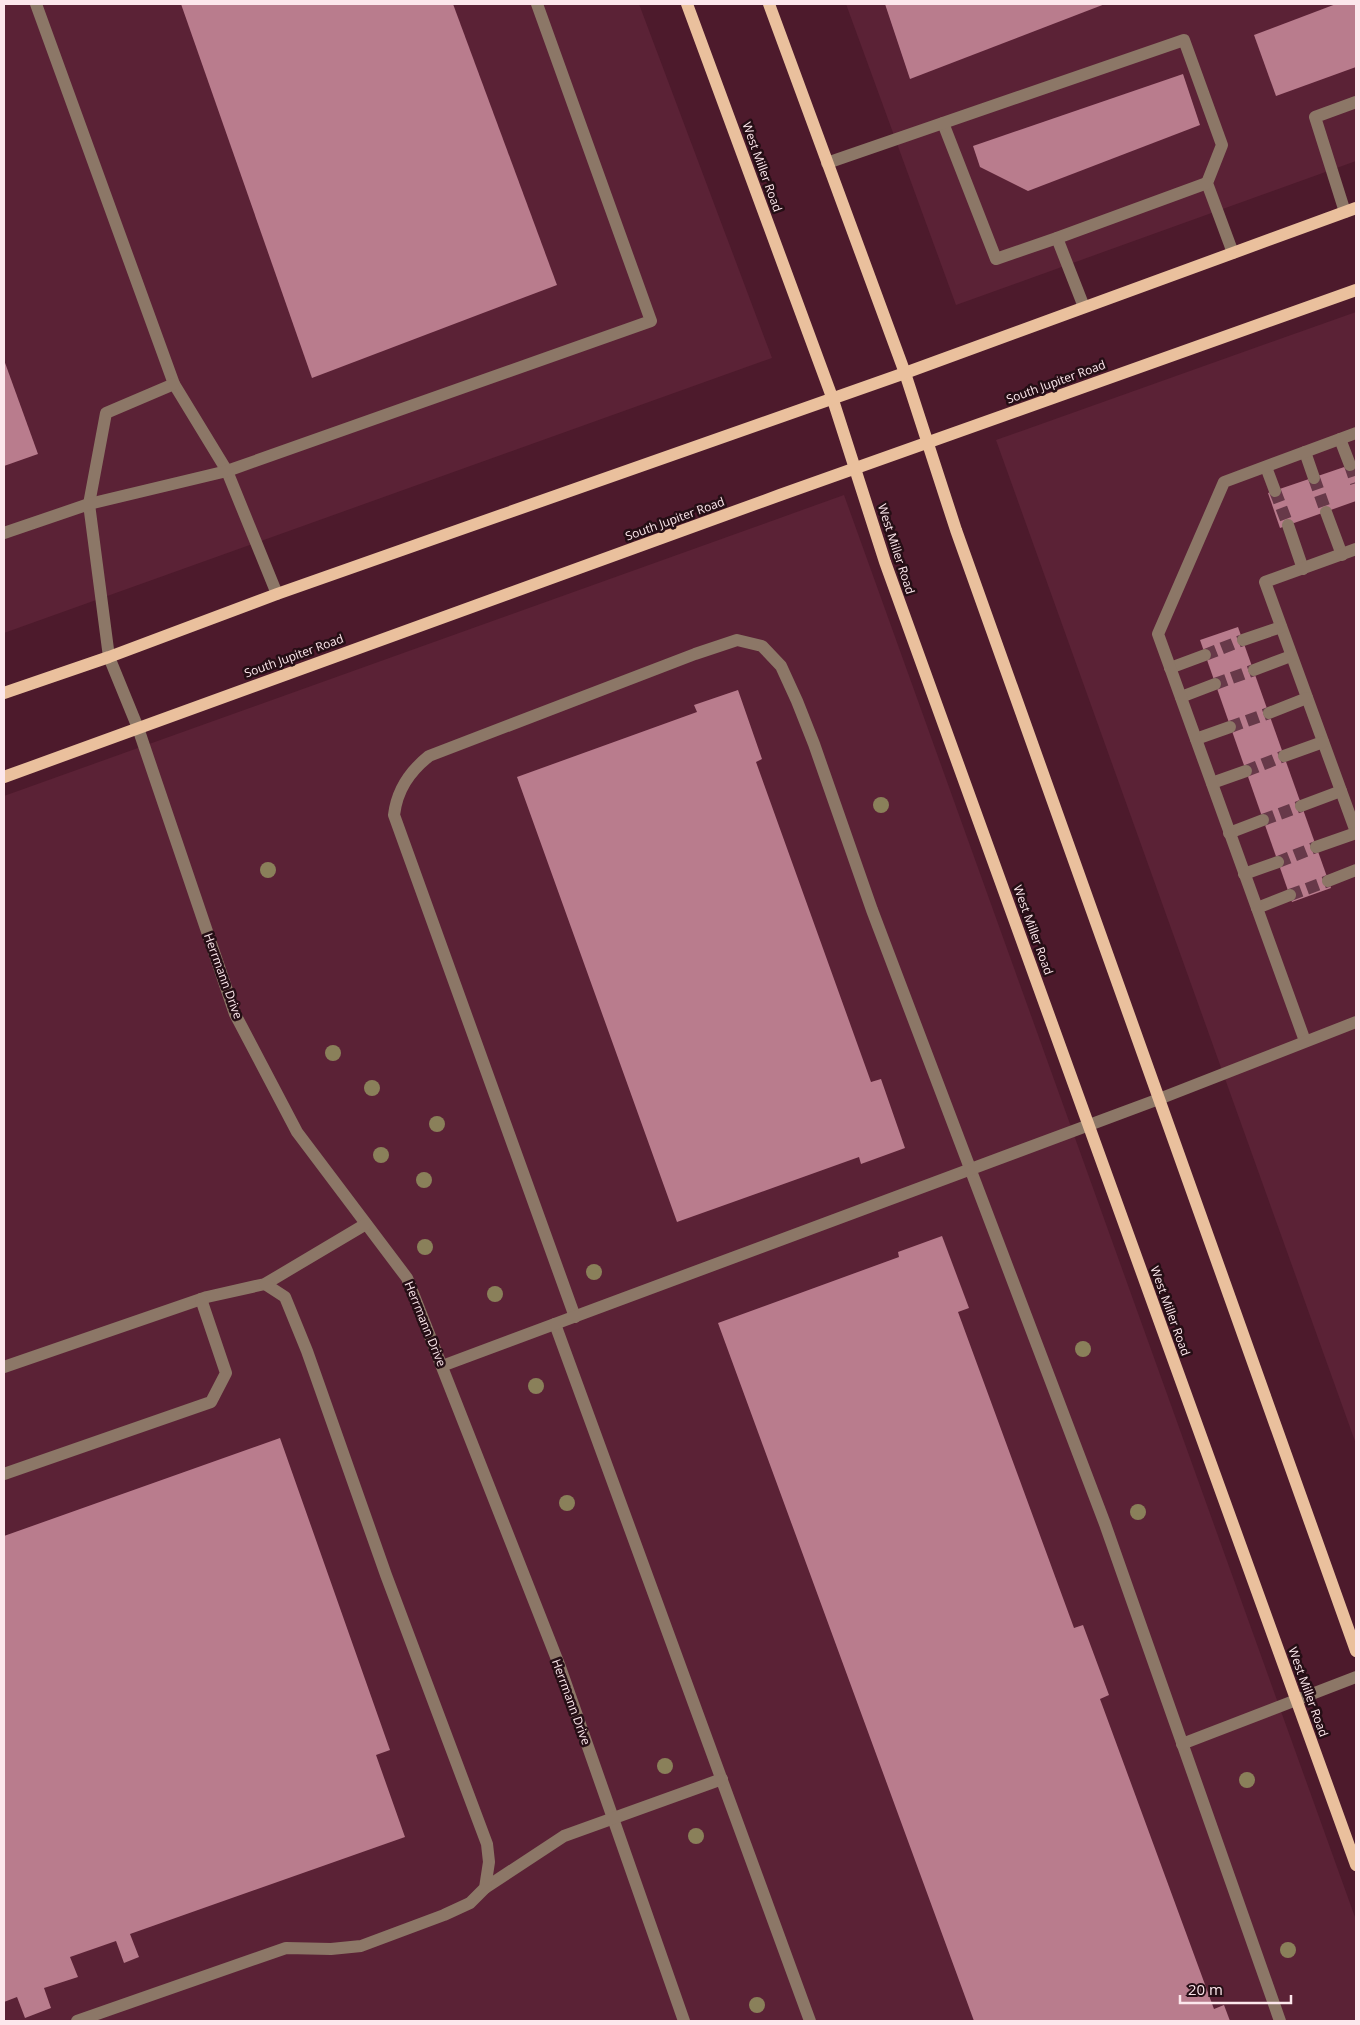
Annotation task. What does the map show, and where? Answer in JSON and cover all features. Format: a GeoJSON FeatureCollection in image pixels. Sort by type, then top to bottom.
{"type":"FeatureCollection","features":[{"type":"Feature","properties":{"kind":"main road","name":"West Miller Road"},"geometry":{"type":"LineString","coordinates":[[687,4],[832,397],[856,468],[884,562],[1356,1865]]}},
{"type":"Feature","properties":{"kind":"main road"},"geometry":{"type":"LineString","coordinates":[[769,4],[905,373],[956,530],[1356,1651]]}},
{"type":"Feature","properties":{"kind":"main road"},"geometry":{"type":"LineString","coordinates":[[4,693],[109,657],[277,594],[832,397],[905,373],[1351,210]]}},
{"type":"Feature","properties":{"kind":"main road","name":"South Jupiter Road"},"geometry":{"type":"LineString","coordinates":[[4,777],[856,468],[1356,290]]}},
{"type":"Feature","properties":{"kind":"street"},"geometry":{"type":"LineString","coordinates":[[36,4],[174,384],[227,471],[277,594]]}},
{"type":"Feature","properties":{"kind":"street"},"geometry":{"type":"LineString","coordinates":[[4,533],[89,504],[227,471],[651,321],[537,4]]}},
{"type":"Feature","properties":{"kind":"street"},"geometry":{"type":"LineString","coordinates":[[827,163],[1184,40],[1222,145],[1207,183],[1233,253]]}},
{"type":"Feature","properties":{"kind":"street"},"geometry":{"type":"LineString","coordinates":[[1351,210],[1315,117],[1356,102]]}},
{"type":"Feature","properties":{"kind":"street"},"geometry":{"type":"LineString","coordinates":[[943,123],[996,259],[1207,183]]}},
{"type":"Feature","properties":{"kind":"street"},"geometry":{"type":"LineString","coordinates":[[1057,238],[1084,307]]}},
{"type":"Feature","properties":{"kind":"street","name":"Herrmann Drive"},"geometry":{"type":"LineString","coordinates":[[174,384],[106,413],[89,504],[109,657],[138,728],[235,1014],[297,1132],[407,1278],[560,1667],[684,2021]]}},
{"type":"Feature","properties":{"kind":"street"},"geometry":{"type":"LineString","coordinates":[[1305,1042],[1158,634],[1224,482],[1356,433]]}},
{"type":"Feature","properties":{"kind":"street"},"geometry":{"type":"LineString","coordinates":[[1340,439],[1350,465]]}},
{"type":"Feature","properties":{"kind":"street"},"geometry":{"type":"LineString","coordinates":[[1304,452],[1314,478]]}},
{"type":"Feature","properties":{"kind":"street"},"geometry":{"type":"LineString","coordinates":[[1266,467],[1275,491]]}},
{"type":"Feature","properties":{"kind":"street"},"geometry":{"type":"LineString","coordinates":[[1326,512],[1342,554]]}},
{"type":"Feature","properties":{"kind":"street"},"geometry":{"type":"LineString","coordinates":[[1288,525],[1303,569]]}},
{"type":"Feature","properties":{"kind":"street"},"geometry":{"type":"LineString","coordinates":[[1316,847],[1356,832],[1264,582],[1356,550]]}},
{"type":"Feature","properties":{"kind":"street"},"geometry":{"type":"LineString","coordinates":[[1243,640],[1281,626]]}},
{"type":"Feature","properties":{"kind":"street"},"geometry":{"type":"LineString","coordinates":[[575,1317],[394,815],[396,798],[414,768],[429,756],[695,654],[737,640],[762,646],[781,666],[814,744],[872,910],[1106,1524],[1280,2021]]}},
{"type":"Feature","properties":{"kind":"street"},"geometry":{"type":"LineString","coordinates":[[1170,668],[1205,655]]}},
{"type":"Feature","properties":{"kind":"street"},"geometry":{"type":"LineString","coordinates":[[1254,670],[1291,656]]}},
{"type":"Feature","properties":{"kind":"street"},"geometry":{"type":"LineString","coordinates":[[1180,697],[1215,684]]}},
{"type":"Feature","properties":{"kind":"street"},"geometry":{"type":"LineString","coordinates":[[1269,713],[1307,698]]}},
{"type":"Feature","properties":{"kind":"street"},"geometry":{"type":"LineString","coordinates":[[1196,739],[1230,727]]}},
{"type":"Feature","properties":{"kind":"street"},"geometry":{"type":"LineString","coordinates":[[1284,756],[1323,742]]}},
{"type":"Feature","properties":{"kind":"street"},"geometry":{"type":"LineString","coordinates":[[1212,783],[1246,771]]}},
{"type":"Feature","properties":{"kind":"street"},"geometry":{"type":"LineString","coordinates":[[1301,806],[1341,791]]}},
{"type":"Feature","properties":{"kind":"street"},"geometry":{"type":"LineString","coordinates":[[1229,833],[1263,820]]}},
{"type":"Feature","properties":{"kind":"street"},"geometry":{"type":"LineString","coordinates":[[1244,874],[1278,862]]}},
{"type":"Feature","properties":{"kind":"street"},"geometry":{"type":"LineString","coordinates":[[1328,881],[1356,870]]}},
{"type":"Feature","properties":{"kind":"street"},"geometry":{"type":"LineString","coordinates":[[1257,908],[1290,895]]}},
{"type":"Feature","properties":{"kind":"street"},"geometry":{"type":"LineString","coordinates":[[442,1366],[1160,1099],[1356,1022]]}},
{"type":"Feature","properties":{"kind":"street"},"geometry":{"type":"LineString","coordinates":[[4,1366],[201,1299],[265,1284],[366,1224]]}},
{"type":"Feature","properties":{"kind":"street"},"geometry":{"type":"LineString","coordinates":[[265,1284],[285,1297],[308,1351],[386,1575],[488,1844],[490,1862],[484,1888]]}},
{"type":"Feature","properties":{"kind":"street"},"geometry":{"type":"LineString","coordinates":[[4,1474],[211,1402],[226,1373],[201,1299]]}},
{"type":"Feature","properties":{"kind":"street"},"geometry":{"type":"LineString","coordinates":[[555,1324],[810,2021]]}},
{"type":"Feature","properties":{"kind":"street"},"geometry":{"type":"LineString","coordinates":[[1182,1744],[1356,1678]]}},
{"type":"Feature","properties":{"kind":"street"},"geometry":{"type":"LineString","coordinates":[[76,2021],[286,1948],[331,1949],[361,1946],[470,1903],[484,1888],[564,1836],[612,1817],[722,1779]]}},
{"type":"Feature","properties":{"kind":"shaded area"},"geometry":{"type":"Polygon","coordinates":[[[4,4],[639,4],[772,358],[4,633],[4,4]]]}},
{"type":"Feature","properties":{"kind":"shaded area"},"geometry":{"type":"Polygon","coordinates":[[[846,4],[1356,4],[1356,161],[956,305],[846,4]]]}},
{"type":"Feature","properties":{"kind":"shaded area"},"geometry":{"type":"Polygon","coordinates":[[[1356,312],[1356,1444],[996,440],[1356,312]]]}},
{"type":"Feature","properties":{"kind":"shaded area"},"geometry":{"type":"Polygon","coordinates":[[[844,495],[1356,1920],[1356,2021],[4,2021],[4,796],[844,495]]]}},
{"type":"Feature","properties":{"kind":"building"},"geometry":{"type":"Polygon","coordinates":[[[181,4],[453,4],[557,285],[312,378],[181,4]]]}},
{"type":"Feature","properties":{"kind":"building"},"geometry":{"type":"Polygon","coordinates":[[[885,4],[1105,4],[910,79],[885,4]]]}},
{"type":"Feature","properties":{"kind":"building"},"geometry":{"type":"Polygon","coordinates":[[[1336,4],[1356,4],[1356,67],[1276,96],[1254,35],[1336,4]]]}},
{"type":"Feature","properties":{"kind":"building"},"geometry":{"type":"Polygon","coordinates":[[[1183,74],[1200,125],[1028,191],[980,167],[973,146],[1183,74]]]}},
{"type":"Feature","properties":{"kind":"building"},"geometry":{"type":"Polygon","coordinates":[[[4,360],[38,454],[4,466],[4,360]]]}},
{"type":"Feature","properties":{"kind":"building"},"geometry":{"type":"Polygon","coordinates":[[[1356,463],[1356,501],[1280,528],[1268,493],[1356,463]]]}},
{"type":"Feature","properties":{"kind":"building"},"geometry":{"type":"Polygon","coordinates":[[[1238,627],[1331,888],[1292,902],[1200,640],[1238,627]]]}},
{"type":"Feature","properties":{"kind":"building"},"geometry":{"type":"Polygon","coordinates":[[[738,690],[762,759],[756,762],[871,1082],[881,1079],[905,1148],[861,1164],[859,1157],[677,1222],[517,777],[697,712],[694,705],[738,690]]]}},
{"type":"Feature","properties":{"kind":"building"},"geometry":{"type":"Polygon","coordinates":[[[942,1236],[969,1308],[958,1312],[1074,1628],[1083,1625],[1109,1695],[1100,1699],[1214,2009],[1224,2005],[1230,2021],[974,2021],[718,1323],[899,1257],[898,1252],[942,1236]]]}},
{"type":"Feature","properties":{"kind":"building"},"geometry":{"type":"Polygon","coordinates":[[[280,1438],[390,1750],[376,1755],[405,1837],[130,1934],[139,1957],[124,1963],[116,1941],[70,1957],[78,1977],[44,1988],[51,2008],[25,2018],[17,1997],[4,2002],[4,1536],[280,1438]]]}},
{"type":"Feature","properties":{"kind":"tunnel"},"geometry":{"type":"LineString","coordinates":[[1350,465],[1356,483]]}},
{"type":"Feature","properties":{"kind":"tunnel"},"geometry":{"type":"LineString","coordinates":[[1314,478],[1326,512]]}},
{"type":"Feature","properties":{"kind":"tunnel"},"geometry":{"type":"LineString","coordinates":[[1275,491],[1288,525]]}},
{"type":"Feature","properties":{"kind":"tunnel"},"geometry":{"type":"LineString","coordinates":[[1205,655],[1243,640]]}},
{"type":"Feature","properties":{"kind":"tunnel"},"geometry":{"type":"LineString","coordinates":[[1215,684],[1254,670]]}},
{"type":"Feature","properties":{"kind":"tunnel"},"geometry":{"type":"LineString","coordinates":[[1230,727],[1269,713]]}},
{"type":"Feature","properties":{"kind":"tunnel"},"geometry":{"type":"LineString","coordinates":[[1246,771],[1284,756]]}},
{"type":"Feature","properties":{"kind":"tunnel"},"geometry":{"type":"LineString","coordinates":[[1263,820],[1301,806]]}},
{"type":"Feature","properties":{"kind":"tunnel"},"geometry":{"type":"LineString","coordinates":[[1278,862],[1316,847]]}},
{"type":"Feature","properties":{"kind":"tunnel"},"geometry":{"type":"LineString","coordinates":[[1290,895],[1328,881]]}}]}
